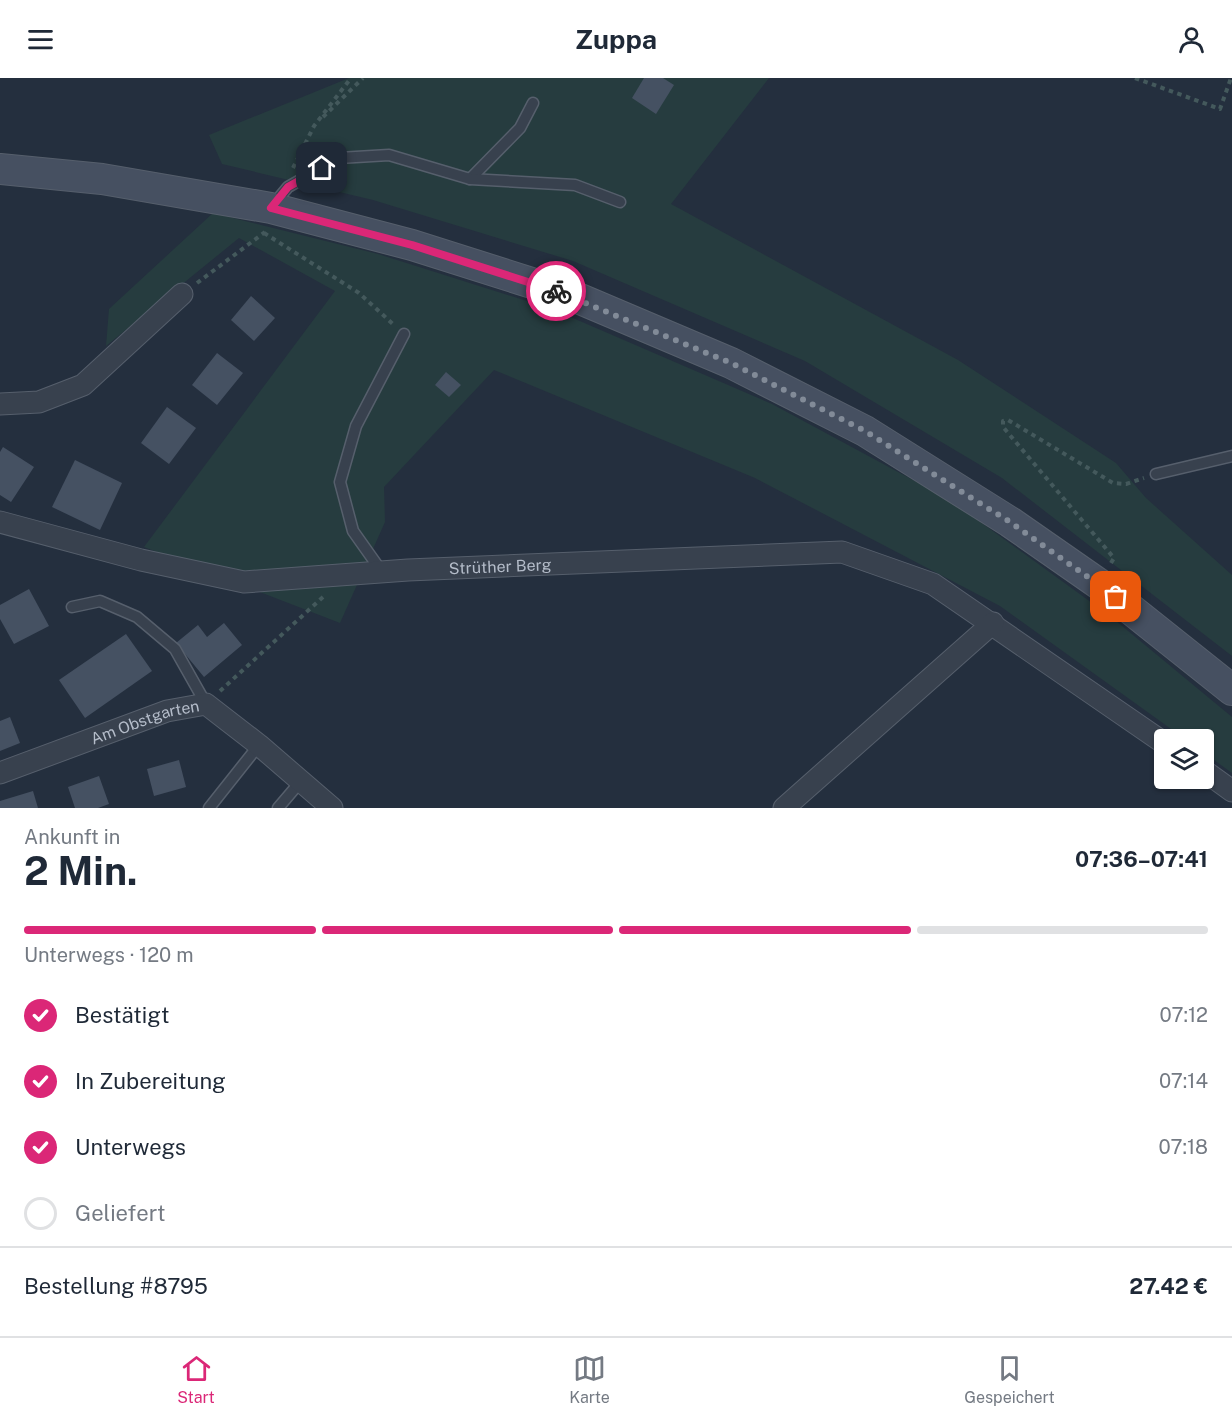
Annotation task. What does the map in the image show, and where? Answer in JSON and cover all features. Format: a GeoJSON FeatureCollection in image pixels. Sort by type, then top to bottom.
{"type":"FeatureCollection","features":[{"type":"Feature","properties":{"kind":"main road"},"geometry":{"type":"LineString","coordinates":[[0,169],[102,179],[275,209],[412,245],[573,296],[742,368],[865,431],[1010,522],[1099,584],[1232,690]]}},
{"type":"Feature","properties":{"kind":"street"},"geometry":{"type":"LineString","coordinates":[[0,404],[39,402],[83,385],[182,294]]}},
{"type":"Feature","properties":{"kind":"street","name":"Strüther Berg"},"geometry":{"type":"LineString","coordinates":[[0,522],[141,560],[244,582],[382,572],[842,552],[933,584],[993,623],[1154,736]]}},
{"type":"Feature","properties":{"kind":"street"},"geometry":{"type":"LineString","coordinates":[[784,808],[993,623]]}},
{"type":"Feature","properties":{"kind":"street","name":"Am Obstgarten"},"geometry":{"type":"LineString","coordinates":[[0,773],[167,711],[206,704],[259,745],[332,808]]}},
{"type":"Feature","properties":{"kind":"street"},"geometry":{"type":"LineString","coordinates":[[1214,778],[1232,791]]}},
{"type":"Feature","properties":{"kind":"lane"},"geometry":{"type":"LineString","coordinates":[[465,177],[520,128],[533,103]]}},
{"type":"Feature","properties":{"kind":"lane"},"geometry":{"type":"LineString","coordinates":[[275,209],[339,158],[389,155],[465,177],[575,185],[620,202]]}},
{"type":"Feature","properties":{"kind":"lane"},"geometry":{"type":"LineString","coordinates":[[382,572],[353,531],[340,482],[356,426],[404,334]]}},
{"type":"Feature","properties":{"kind":"lane"},"geometry":{"type":"LineString","coordinates":[[1156,474],[1232,456]]}},
{"type":"Feature","properties":{"kind":"lane"},"geometry":{"type":"LineString","coordinates":[[72,607],[100,601],[137,617],[175,649],[206,704]]}},
{"type":"Feature","properties":{"kind":"lane"},"geometry":{"type":"LineString","coordinates":[[209,808],[259,745]]}},
{"type":"Feature","properties":{"kind":"lane"},"geometry":{"type":"LineString","coordinates":[[278,808],[301,781]]}},
{"type":"Feature","properties":{"kind":"path"},"geometry":{"type":"LineString","coordinates":[[182,294],[275,209],[295,160],[314,126],[351,78]]}},
{"type":"Feature","properties":{"kind":"path"},"geometry":{"type":"LineString","coordinates":[[314,126],[363,78]]}},
{"type":"Feature","properties":{"kind":"path"},"geometry":{"type":"LineString","coordinates":[[1135,78],[1220,108],[1231,78]]}},
{"type":"Feature","properties":{"kind":"path"},"geometry":{"type":"LineString","coordinates":[[275,209],[359,293],[404,334]]}},
{"type":"Feature","properties":{"kind":"path"},"geometry":{"type":"LineString","coordinates":[[1108,569],[1113,558],[1003,427],[1003,421],[1008,420],[1113,483],[1126,484],[1156,474]]}},
{"type":"Feature","properties":{"kind":"path"},"geometry":{"type":"LineString","coordinates":[[206,704],[321,598],[346,591],[346,574]]}},
{"type":"Feature","properties":{"kind":"green space"},"geometry":{"type":"Polygon","coordinates":[[[349,78],[769,78],[671,204],[958,360],[1116,463],[1146,498],[1232,575],[1232,656],[1002,478],[805,361],[573,261],[373,200],[222,164],[209,135],[349,78]]]}},
{"type":"Feature","properties":{"kind":"green space"},"geometry":{"type":"Polygon","coordinates":[[[213,213],[378,254],[552,309],[772,404],[950,500],[1110,616],[1232,717],[1232,773],[1214,760],[1214,729],[1171,729],[1000,606],[755,478],[494,370],[384,487],[385,522],[340,623],[144,547],[335,291],[239,238],[106,346],[109,309],[213,213]]]}},
{"type":"Feature","properties":{"kind":"building"},"geometry":{"type":"Polygon","coordinates":[[[644,78],[663,78],[674,85],[656,114],[632,98],[644,78]]]}},
{"type":"Feature","properties":{"kind":"building"},"geometry":{"type":"Polygon","coordinates":[[[251,296],[275,318],[254,341],[231,320],[251,296]]]}},
{"type":"Feature","properties":{"kind":"building"},"geometry":{"type":"Polygon","coordinates":[[[217,353],[243,373],[217,405],[192,385],[217,353]]]}},
{"type":"Feature","properties":{"kind":"building"},"geometry":{"type":"Polygon","coordinates":[[[446,372],[461,385],[449,397],[435,385],[446,372]]]}},
{"type":"Feature","properties":{"kind":"building"},"geometry":{"type":"Polygon","coordinates":[[[167,407],[196,428],[169,464],[141,443],[167,407]]]}},
{"type":"Feature","properties":{"kind":"building"},"geometry":{"type":"Polygon","coordinates":[[[3,447],[34,467],[11,502],[0,495],[0,452],[3,447]]]}},
{"type":"Feature","properties":{"kind":"building"},"geometry":{"type":"Polygon","coordinates":[[[75,460],[122,483],[100,530],[52,507],[75,460]]]}},
{"type":"Feature","properties":{"kind":"building"},"geometry":{"type":"Polygon","coordinates":[[[29,589],[49,626],[14,644],[0,619],[0,605],[29,589]]]}},
{"type":"Feature","properties":{"kind":"building"},"geometry":{"type":"Polygon","coordinates":[[[224,623],[242,645],[204,677],[176,643],[198,625],[207,637],[224,623]]]}},
{"type":"Feature","properties":{"kind":"building"},"geometry":{"type":"Polygon","coordinates":[[[126,634],[152,671],[85,718],[59,680],[126,634]]]}},
{"type":"Feature","properties":{"kind":"building"},"geometry":{"type":"Polygon","coordinates":[[[10,717],[20,743],[0,751],[0,721],[10,717]]]}},
{"type":"Feature","properties":{"kind":"building"},"geometry":{"type":"Polygon","coordinates":[[[179,760],[186,787],[154,796],[147,769],[179,760]]]}},
{"type":"Feature","properties":{"kind":"building"},"geometry":{"type":"Polygon","coordinates":[[[99,776],[109,804],[98,808],[75,808],[68,787],[99,776]]]}},
{"type":"Feature","properties":{"kind":"building"},"geometry":{"type":"Polygon","coordinates":[[[33,791],[38,808],[0,808],[0,801],[33,791]]]}},
{"type":"Feature","properties":{"kind":"way so far"},"geometry":{"type":"LineString","coordinates":[[556,291],[573,296],[731,363],[865,431],[1010,522],[1116,597]]}},
{"type":"Feature","properties":{"kind":"route"},"geometry":{"type":"LineString","coordinates":[[322,168],[288,187],[271,208],[412,245],[556,291]]}}]}
